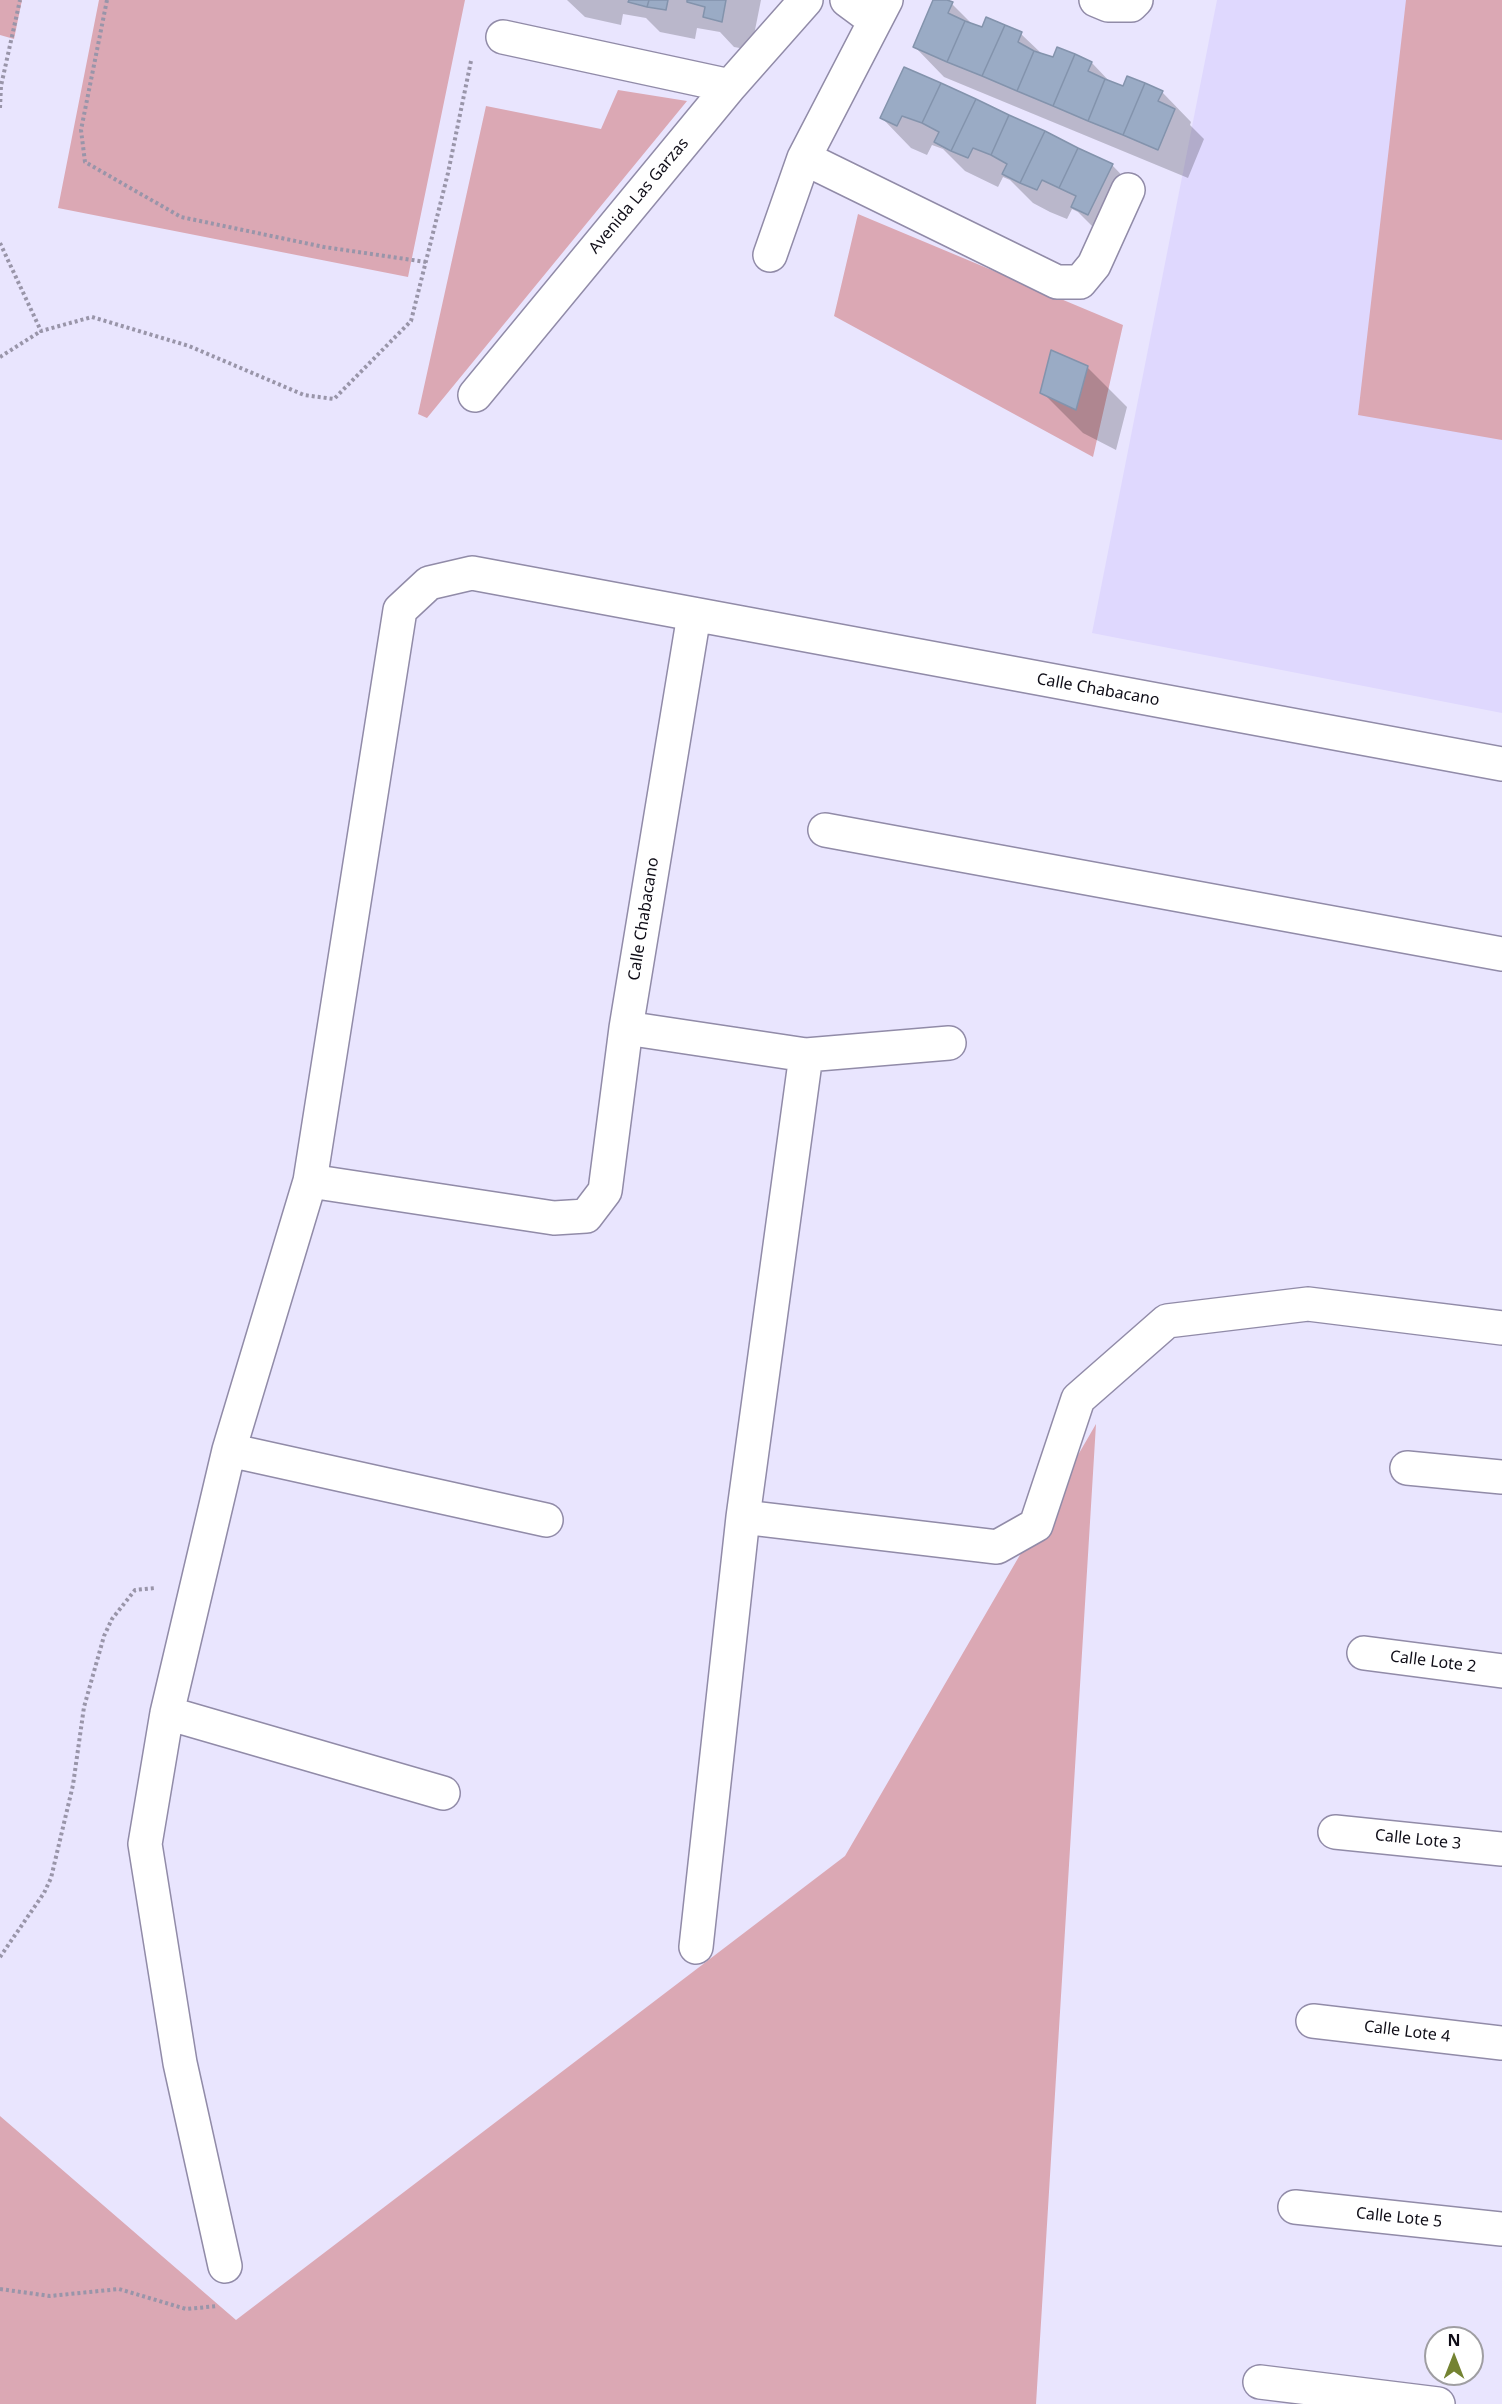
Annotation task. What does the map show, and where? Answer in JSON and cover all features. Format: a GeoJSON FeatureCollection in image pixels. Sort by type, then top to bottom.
{"type":"FeatureCollection","features":[{"type":"Feature","properties":{"kind":"street","name":"Avenida Las Garzas"},"geometry":{"type":"LineString","coordinates":[[475,395],[730,86],[806,0]]}},
{"type":"Feature","properties":{"kind":"street"},"geometry":{"type":"LineString","coordinates":[[770,255],[804,158],[880,10],[847,0]]}},
{"type":"Feature","properties":{"kind":"street"},"geometry":{"type":"LineString","coordinates":[[1096,0],[1108,5],[1131,5],[1136,0]]}},
{"type":"Feature","properties":{"kind":"street"},"geometry":{"type":"LineString","coordinates":[[504,37],[730,86]]}},
{"type":"Feature","properties":{"kind":"street"},"geometry":{"type":"LineString","coordinates":[[804,158],[1057,282],[1080,282],[1094,265],[1128,190]]}},
{"type":"Feature","properties":{"kind":"street","name":"Calle Chabacano"},"geometry":{"type":"LineString","coordinates":[[694,615],[626,1028],[605,1191],[586,1216],[554,1218],[310,1181],[400,610],[429,583],[472,573],[1502,765]]}},
{"type":"Feature","properties":{"kind":"street"},"geometry":{"type":"LineString","coordinates":[[825,830],[1502,954]]}},
{"type":"Feature","properties":{"kind":"street"},"geometry":{"type":"LineString","coordinates":[[626,1028],[806,1055],[949,1043]]}},
{"type":"Feature","properties":{"kind":"street"},"geometry":{"type":"LineString","coordinates":[[696,1947],[743,1517],[806,1055]]}},
{"type":"Feature","properties":{"kind":"street"},"geometry":{"type":"LineString","coordinates":[[225,2266],[180,2063],[145,1844],[167,1713],[229,1450],[310,1181]]}},
{"type":"Feature","properties":{"kind":"street"},"geometry":{"type":"LineString","coordinates":[[743,1517],[997,1547],[1036,1525],[1078,1398],[1167,1321],[1308,1304],[1502,1328]]}},
{"type":"Feature","properties":{"kind":"street"},"geometry":{"type":"LineString","coordinates":[[229,1450],[546,1520]]}},
{"type":"Feature","properties":{"kind":"street"},"geometry":{"type":"LineString","coordinates":[[1407,1468],[1502,1477]]}},
{"type":"Feature","properties":{"kind":"street","name":"Calle Lote 2"},"geometry":{"type":"LineString","coordinates":[[1364,1653],[1502,1671]]}},
{"type":"Feature","properties":{"kind":"street"},"geometry":{"type":"LineString","coordinates":[[167,1713],[443,1793]]}},
{"type":"Feature","properties":{"kind":"street","name":"Calle Lote 3"},"geometry":{"type":"LineString","coordinates":[[1335,1832],[1502,1849]]}},
{"type":"Feature","properties":{"kind":"street","name":"Calle Lote 4"},"geometry":{"type":"LineString","coordinates":[[1313,2021],[1502,2043]]}},
{"type":"Feature","properties":{"kind":"street","name":"Calle Lote 5"},"geometry":{"type":"LineString","coordinates":[[1295,2206],[1502,2229]]}},
{"type":"Feature","properties":{"kind":"street"},"geometry":{"type":"LineString","coordinates":[[1260,2382],[1438,2404]]}},
{"type":"Feature","properties":{"kind":"path"},"geometry":{"type":"LineString","coordinates":[[0,108],[1,86],[20,0]]}},
{"type":"Feature","properties":{"kind":"path"},"geometry":{"type":"LineString","coordinates":[[107,0],[81,130],[85,162],[181,218],[324,247],[426,262]]}},
{"type":"Feature","properties":{"kind":"path"},"geometry":{"type":"LineString","coordinates":[[0,357],[41,331],[92,317],[189,346],[304,395],[333,399],[411,321],[471,58]]}},
{"type":"Feature","properties":{"kind":"path"},"geometry":{"type":"LineString","coordinates":[[0,243],[41,331]]}},
{"type":"Feature","properties":{"kind":"path"},"geometry":{"type":"LineString","coordinates":[[0,1957],[44,1893],[51,1878],[73,1785],[84,1707],[98,1653],[112,1618],[135,1590],[170,1588],[195,1594]]}},
{"type":"Feature","properties":{"kind":"path"},"geometry":{"type":"LineString","coordinates":[[0,2289],[50,2296],[119,2289],[139,2293],[176,2307],[207,2308],[234,2303],[225,2266]]}},
{"type":"Feature","properties":{"kind":"shaded area"},"geometry":{"type":"Polygon","coordinates":[[[0,0],[22,0],[14,39],[0,35],[0,0]]]}},
{"type":"Feature","properties":{"kind":"shaded area"},"geometry":{"type":"Polygon","coordinates":[[[99,0],[465,0],[408,277],[58,208],[99,0]]]}},
{"type":"Feature","properties":{"kind":"shaded area"},"geometry":{"type":"Polygon","coordinates":[[[1217,0],[1502,0],[1502,713],[1092,633],[1217,0]]]}},
{"type":"Feature","properties":{"kind":"shaded area"},"geometry":{"type":"Polygon","coordinates":[[[1406,0],[1502,0],[1502,440],[1358,415],[1406,0]]]}},
{"type":"Feature","properties":{"kind":"shaded area"},"geometry":{"type":"Polygon","coordinates":[[[618,90],[687,101],[427,418],[418,414],[486,106],[601,129],[618,90]]]}},
{"type":"Feature","properties":{"kind":"shaded area"},"geometry":{"type":"Polygon","coordinates":[[[858,214],[1123,325],[1093,457],[834,316],[858,214]]]}},
{"type":"Feature","properties":{"kind":"shaded area"},"geometry":{"type":"Polygon","coordinates":[[[1096,1424],[1036,2404],[0,2404],[0,2116],[236,2320],[845,1856],[1096,1424]]]}},
{"type":"Feature","properties":{"kind":"building"},"geometry":{"type":"Polygon","coordinates":[[[629,0],[649,0],[647,7],[628,2],[629,0]]]}},
{"type":"Feature","properties":{"kind":"building"},"geometry":{"type":"Polygon","coordinates":[[[649,0],[668,0],[666,10],[647,7],[649,0]]]}},
{"type":"Feature","properties":{"kind":"building"},"geometry":{"type":"Polygon","coordinates":[[[687,0],[726,0],[722,22],[703,17],[705,7],[687,2],[687,0]]]}},
{"type":"Feature","properties":{"kind":"building"},"geometry":{"type":"Polygon","coordinates":[[[933,0],[953,2],[948,13],[965,21],[947,62],[913,47],[933,0]]]}},
{"type":"Feature","properties":{"kind":"building"},"geometry":{"type":"Polygon","coordinates":[[[986,17],[1005,25],[982,76],[947,62],[965,21],[982,27],[986,17]]]}},
{"type":"Feature","properties":{"kind":"building"},"geometry":{"type":"Polygon","coordinates":[[[1005,25],[1022,32],[1018,42],[1034,51],[1017,91],[982,76],[1005,25]]]}},
{"type":"Feature","properties":{"kind":"building"},"geometry":{"type":"Polygon","coordinates":[[[1057,47],[1075,54],[1053,106],[1017,91],[1034,51],[1053,57],[1057,47]]]}},
{"type":"Feature","properties":{"kind":"building"},"geometry":{"type":"Polygon","coordinates":[[[1075,54],[1092,62],[1088,71],[1105,79],[1088,121],[1053,106],[1075,54]]]}},
{"type":"Feature","properties":{"kind":"building"},"geometry":{"type":"Polygon","coordinates":[[[904,67],[941,83],[922,123],[902,116],[897,126],[880,118],[904,67]]]}},
{"type":"Feature","properties":{"kind":"building"},"geometry":{"type":"Polygon","coordinates":[[[1127,76],[1145,83],[1123,135],[1088,121],[1105,79],[1123,86],[1127,76]]]}},
{"type":"Feature","properties":{"kind":"building"},"geometry":{"type":"Polygon","coordinates":[[[941,83],[976,99],[951,151],[934,142],[939,132],[922,123],[941,83]]]}},
{"type":"Feature","properties":{"kind":"building"},"geometry":{"type":"Polygon","coordinates":[[[1145,83],[1163,91],[1158,101],[1175,109],[1158,150],[1123,135],[1145,83]]]}},
{"type":"Feature","properties":{"kind":"building"},"geometry":{"type":"Polygon","coordinates":[[[976,99],[1009,115],[991,155],[973,148],[968,158],[951,151],[976,99]]]}},
{"type":"Feature","properties":{"kind":"building"},"geometry":{"type":"Polygon","coordinates":[[[1009,115],[1045,131],[1020,183],[1002,174],[1007,164],[991,155],[1009,115]]]}},
{"type":"Feature","properties":{"kind":"building"},"geometry":{"type":"Polygon","coordinates":[[[1045,131],[1078,148],[1059,188],[1042,180],[1037,190],[1020,183],[1045,131]]]}},
{"type":"Feature","properties":{"kind":"building"},"geometry":{"type":"Polygon","coordinates":[[[1078,148],[1113,164],[1088,215],[1071,207],[1076,196],[1059,188],[1078,148]]]}},
{"type":"Feature","properties":{"kind":"building"},"geometry":{"type":"Polygon","coordinates":[[[1051,350],[1088,366],[1076,410],[1040,393],[1051,350]]]}}]}
